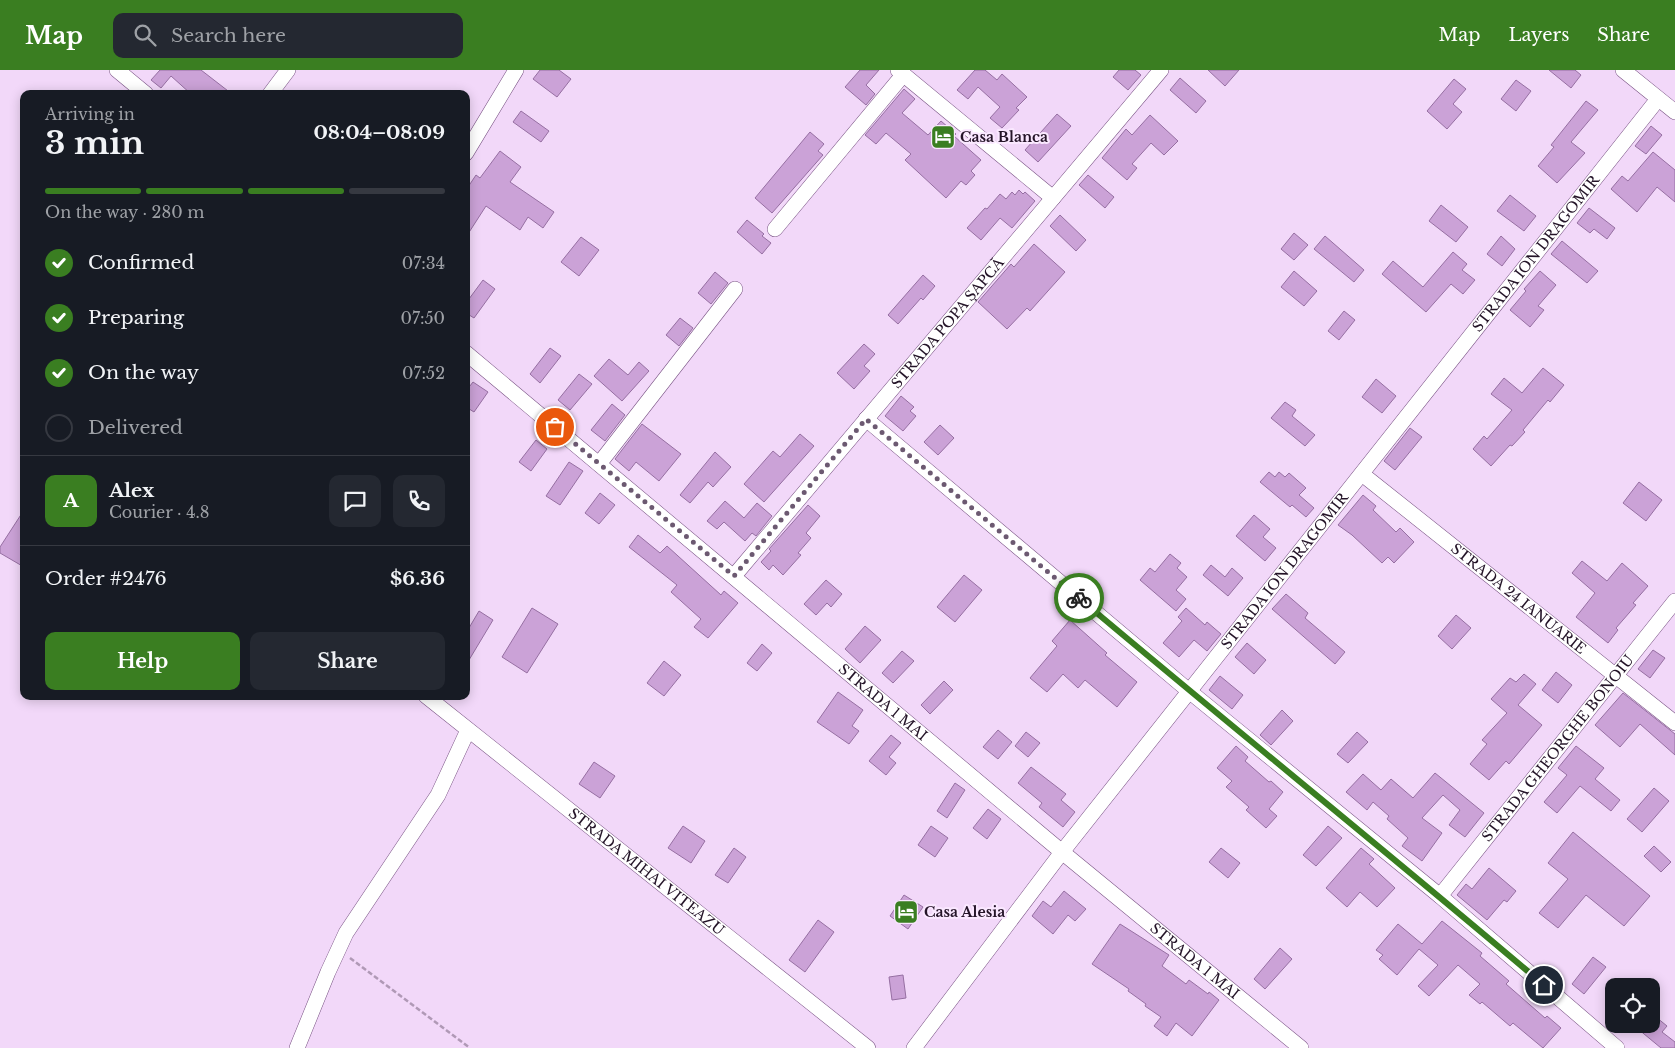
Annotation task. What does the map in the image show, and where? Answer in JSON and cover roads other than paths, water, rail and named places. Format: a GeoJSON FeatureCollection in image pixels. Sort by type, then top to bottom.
{"type":"FeatureCollection","features":[{"type":"Feature","properties":{"kind":"street"},"geometry":{"type":"LineString","coordinates":[[117,70],[141,90]]}},
{"type":"Feature","properties":{"kind":"street"},"geometry":{"type":"LineString","coordinates":[[273,90],[288,70]]}},
{"type":"Feature","properties":{"kind":"street"},"geometry":{"type":"LineString","coordinates":[[470,146],[516,70]]}},
{"type":"Feature","properties":{"kind":"street","name":"STRADA POPA ȘAPCĂ"},"geometry":{"type":"LineString","coordinates":[[734,576],[1162,70]]}},
{"type":"Feature","properties":{"kind":"street"},"geometry":{"type":"LineString","coordinates":[[1623,70],[1675,112]]}},
{"type":"Feature","properties":{"kind":"street"},"geometry":{"type":"LineString","coordinates":[[774,229],[901,72],[1053,198]]}},
{"type":"Feature","properties":{"kind":"street","name":"STRADA ION DRAGOMIR"},"geometry":{"type":"LineString","coordinates":[[914,1048],[1062,852],[1658,99]]}},
{"type":"Feature","properties":{"kind":"street"},"geometry":{"type":"LineString","coordinates":[[599,464],[735,289]]}},
{"type":"Feature","properties":{"kind":"street","name":"STRADA 1 MAI"},"geometry":{"type":"LineString","coordinates":[[470,357],[1062,852],[1301,1048]]}},
{"type":"Feature","properties":{"kind":"street"},"geometry":{"type":"LineString","coordinates":[[866,419],[1189,691],[1440,896],[1618,1048]]}},
{"type":"Feature","properties":{"kind":"street","name":"STRADA 24 IANUARIE"},"geometry":{"type":"LineString","coordinates":[[1362,474],[1675,723]]}},
{"type":"Feature","properties":{"kind":"street","name":"STRADA GHEORGHE BONOIU"},"geometry":{"type":"LineString","coordinates":[[1440,896],[1675,601]]}},
{"type":"Feature","properties":{"kind":"street","name":"STRADA MIHAI VITEAZU"},"geometry":{"type":"LineString","coordinates":[[431,700],[868,1048]]}},
{"type":"Feature","properties":{"kind":"street"},"geometry":{"type":"LineString","coordinates":[[297,1048],[346,933],[438,795],[468,730]]}},
{"type":"Feature","properties":{"kind":"place","name":"Casa Blanca"},"geometry":{"type":"Point","coordinates":[943,137]}},
{"type":"Feature","properties":{"kind":"place","name":"Casa Alesia"},"geometry":{"type":"Point","coordinates":[906,912]}}]}
